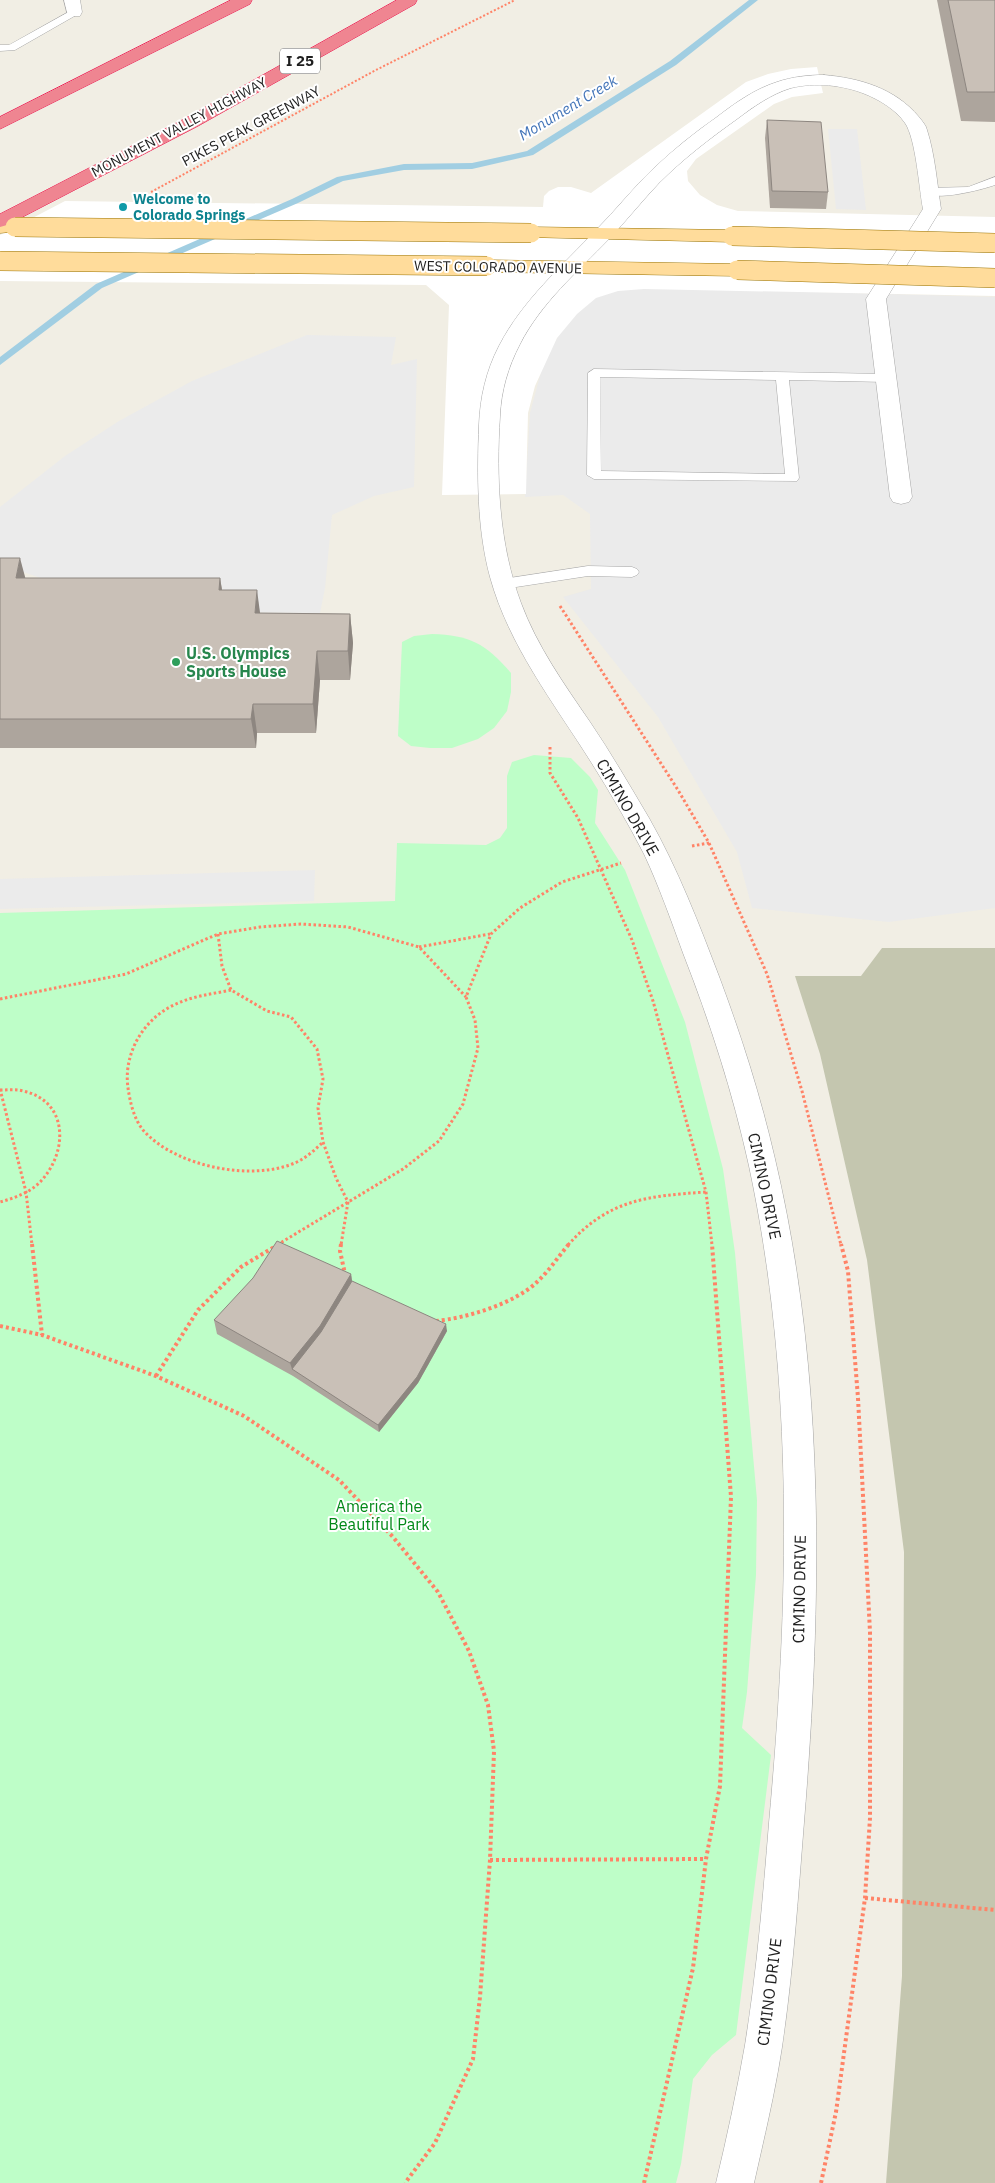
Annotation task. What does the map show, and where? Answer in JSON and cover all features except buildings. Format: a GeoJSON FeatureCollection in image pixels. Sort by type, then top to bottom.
{"type":"FeatureCollection","features":[{"type":"Feature","properties":{"kind":"highway"},"geometry":{"type":"LineString","coordinates":[[0,124],[244,0]]}},
{"type":"Feature","properties":{"kind":"highway","name":"MONUMENT VALLEY HIGHWAY"},"geometry":{"type":"LineString","coordinates":[[5,225],[409,0]]}},
{"type":"Feature","properties":{"kind":"main road"},"geometry":{"type":"LineString","coordinates":[[5,225],[603,234],[995,243]]}},
{"type":"Feature","properties":{"kind":"main road","name":"WEST COLORADO AVENUE"},"geometry":{"type":"LineString","coordinates":[[0,261],[570,268],[995,278]]}},
{"type":"Feature","properties":{"kind":"street","name":"CIMINO DRIVE"},"geometry":{"type":"LineString","coordinates":[[735,2183],[766,2030],[794,1753],[800,1597],[799,1465],[788,1310],[769,1191],[742,1082],[717,1006],[685,922],[656,854],[608,769],[547,675],[512,611],[502,584],[496,559],[490,495],[489,416],[499,368],[514,338],[545,295],[655,177],[691,144],[747,103],[787,84],[836,81],[874,91],[890,98],[912,118],[918,128],[932,209],[876,299],[901,497]]}},
{"type":"Feature","properties":{"kind":"lane"},"geometry":{"type":"LineString","coordinates":[[0,48],[11,48],[73,6]]}},
{"type":"Feature","properties":{"kind":"lane"},"geometry":{"type":"LineString","coordinates":[[929,192],[968,190],[995,181]]}},
{"type":"Feature","properties":{"kind":"lane"},"geometry":{"type":"LineString","coordinates":[[782,376],[792,478],[594,475],[594,373],[782,376],[887,378]]}},
{"type":"Feature","properties":{"kind":"lane"},"geometry":{"type":"LineString","coordinates":[[502,584],[588,571],[632,572]]}},
{"type":"Feature","properties":{"kind":"path","name":"PIKES PEAK GREENWAY"},"geometry":{"type":"LineString","coordinates":[[146,194],[376,70],[515,0]]}},
{"type":"Feature","properties":{"kind":"path"},"geometry":{"type":"LineString","coordinates":[[542,578],[678,790],[709,843],[767,974],[802,1091],[848,1271],[858,1398],[870,1632],[870,1818],[865,1898],[836,2112],[821,2183]]}},
{"type":"Feature","properties":{"kind":"path"},"geometry":{"type":"LineString","coordinates":[[550,745],[550,773],[578,818],[602,868],[632,940],[653,1001],[706,1192],[714,1261],[731,1497],[720,1786],[706,1859],[693,1968],[644,2183]]}},
{"type":"Feature","properties":{"kind":"path"},"geometry":{"type":"LineString","coordinates":[[691,846],[709,843]]}},
{"type":"Feature","properties":{"kind":"path"},"geometry":{"type":"LineString","coordinates":[[466,997],[490,934],[520,908],[562,882],[602,868],[630,861]]}},
{"type":"Feature","properties":{"kind":"path"},"geometry":{"type":"LineString","coordinates":[[0,999],[126,974],[218,934],[260,927],[301,924],[348,927],[419,947],[490,934]]}},
{"type":"Feature","properties":{"kind":"path"},"geometry":{"type":"LineString","coordinates":[[218,934],[222,966],[231,990],[267,1011],[291,1017],[317,1049],[323,1079],[318,1108],[323,1142],[348,1202],[340,1251],[344,1273],[349,1280]]}},
{"type":"Feature","properties":{"kind":"path"},"geometry":{"type":"LineString","coordinates":[[156,1376],[198,1310],[241,1266],[403,1169],[439,1141],[464,1104],[478,1048],[475,1020],[466,997],[419,947]]}},
{"type":"Feature","properties":{"kind":"path"},"geometry":{"type":"LineString","coordinates":[[231,990],[198,997],[170,1007],[149,1023],[132,1046],[126,1070],[128,1092],[133,1113],[143,1129],[158,1144],[205,1166],[233,1170],[264,1170],[299,1161],[323,1142]]}},
{"type":"Feature","properties":{"kind":"path"},"geometry":{"type":"LineString","coordinates":[[0,1202],[26,1192],[40,1181],[52,1167],[61,1146],[61,1123],[47,1103],[26,1092],[0,1089],[26,1192],[42,1334]]}},
{"type":"Feature","properties":{"kind":"path"},"geometry":{"type":"LineString","coordinates":[[434,1321],[451,1320],[492,1309],[535,1284],[598,1216],[624,1203],[658,1194],[706,1192]]}},
{"type":"Feature","properties":{"kind":"path"},"geometry":{"type":"LineString","coordinates":[[0,1326],[42,1334],[156,1376],[244,1416],[339,1480],[393,1537],[438,1592],[469,1651],[488,1705],[494,1751],[490,1860],[480,1996],[472,2059],[435,2143],[405,2183]]}},
{"type":"Feature","properties":{"kind":"path"},"geometry":{"type":"LineString","coordinates":[[490,1860],[706,1859]]}},
{"type":"Feature","properties":{"kind":"path"},"geometry":{"type":"LineString","coordinates":[[865,1898],[995,1910]]}},
{"type":"Feature","properties":{"kind":"shaded area"},"geometry":{"type":"Polygon","coordinates":[[[828,129],[857,129],[866,210],[836,209],[828,129]]]}},
{"type":"Feature","properties":{"kind":"shaded area"},"geometry":{"type":"Polygon","coordinates":[[[630,287],[995,297],[995,908],[889,922],[752,908],[737,852],[658,717],[563,597],[591,589],[590,514],[563,495],[525,497],[530,413],[544,361],[568,319],[595,296],[630,287]]]}},
{"type":"Feature","properties":{"kind":"shaded area"},"geometry":{"type":"Polygon","coordinates":[[[307,335],[396,337],[391,365],[417,359],[414,487],[374,496],[332,515],[325,588],[320,613],[50,611],[55,583],[0,564],[0,507],[65,456],[119,421],[192,381],[307,335]]]}},
{"type":"Feature","properties":{"kind":"shaded area"},"geometry":{"type":"Polygon","coordinates":[[[315,870],[314,901],[0,909],[0,879],[315,870]]]}},
{"type":"Feature","properties":{"kind":"shaded area"},"geometry":{"type":"Polygon","coordinates":[[[882,948],[995,948],[995,2183],[886,2183],[902,1976],[904,1552],[867,1260],[820,1054],[795,976],[861,976],[882,948]]]}},
{"type":"Feature","properties":{"kind":"green space"},"geometry":{"type":"Polygon","coordinates":[[[432,634],[457,636],[476,643],[485,648],[511,673],[511,692],[507,711],[494,728],[478,739],[452,748],[411,746],[398,736],[402,642],[414,636],[432,634]]]}},
{"type":"Feature","properties":{"kind":"green space","name":"America the Beautiful Park"},"geometry":{"type":"Polygon","coordinates":[[[534,755],[571,758],[590,777],[598,790],[595,823],[625,870],[685,1022],[723,1169],[735,1253],[757,1500],[756,1575],[747,1692],[742,1728],[771,1755],[736,2035],[712,2055],[693,2079],[681,2164],[676,2183],[0,2183],[0,913],[395,901],[397,843],[486,845],[500,838],[507,828],[507,776],[512,762],[534,755]]]}},
{"type":"Feature","properties":{"kind":"pier"},"geometry":{"type":"Polygon","coordinates":[[[817,67],[823,93],[792,97],[774,104],[696,159],[687,171],[688,181],[700,195],[717,205],[738,211],[995,217],[995,296],[644,289],[618,291],[596,298],[577,314],[557,338],[535,386],[528,413],[526,494],[442,495],[449,305],[426,285],[0,281],[0,235],[65,201],[543,207],[544,196],[549,191],[558,187],[571,187],[591,193],[746,82],[768,74],[791,69],[817,67]]]}},
{"type":"Feature","properties":{"kind":"waterway","name":"Monument Creek"},"geometry":{"type":"LineString","coordinates":[[0,362],[99,286],[295,201],[340,179],[404,167],[472,166],[530,153],[673,63],[754,0]]}},
{"type":"Feature","properties":{"kind":"place","name":"Welcome to Colorado Springs"},"geometry":{"type":"Point","coordinates":[123,207]}},
{"type":"Feature","properties":{"kind":"place","name":"U.S. Olympics Sports House"},"geometry":{"type":"Point","coordinates":[176,662]}}]}
